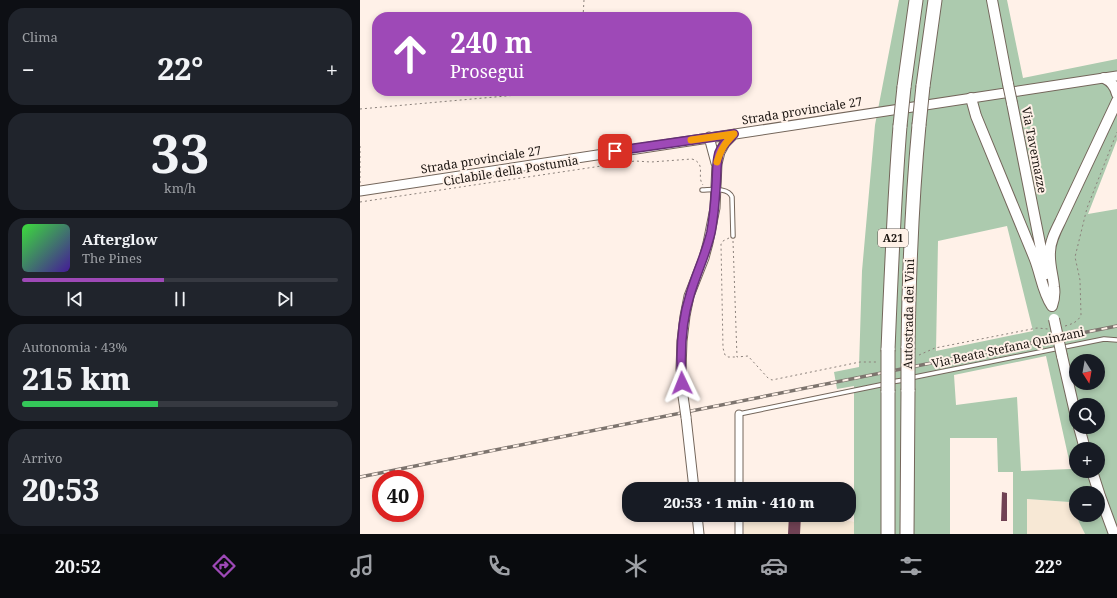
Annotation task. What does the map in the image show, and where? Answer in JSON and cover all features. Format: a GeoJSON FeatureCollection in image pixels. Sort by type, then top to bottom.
{"type":"FeatureCollection","features":[{"type":"Feature","properties":{"kind":"highway","name":"Autostrada dei Vini"},"geometry":{"type":"LineString","coordinates":[[888,534],[888,350],[890,282],[900,126],[916,0]]}},
{"type":"Feature","properties":{"kind":"highway","name":"Autostrada dei Vini"},"geometry":{"type":"LineString","coordinates":[[906,534],[909,284],[914,191],[923,86],[935,0]]}},
{"type":"Feature","properties":{"kind":"highway"},"geometry":{"type":"LineString","coordinates":[[907,463],[913,498],[915,534]]}},
{"type":"Feature","properties":{"kind":"main road","name":"Via Tavernazze"},"geometry":{"type":"LineString","coordinates":[[992,0],[1052,306]]}},
{"type":"Feature","properties":{"kind":"main road"},"geometry":{"type":"LineString","coordinates":[[1072,398],[1052,306],[1054,286],[1050,261],[1051,242],[1117,99],[1114,85],[1104,78]]}},
{"type":"Feature","properties":{"kind":"main road"},"geometry":{"type":"LineString","coordinates":[[971,98],[976,116],[1038,267],[1045,294],[1052,306]]}},
{"type":"Feature","properties":{"kind":"main road"},"geometry":{"type":"LineString","coordinates":[[1105,510],[1114,534]]}},
{"type":"Feature","properties":{"kind":"main road"},"geometry":{"type":"LineString","coordinates":[[1105,522],[1109,534]]}},
{"type":"Feature","properties":{"kind":"street"},"geometry":{"type":"LineString","coordinates":[[1104,78],[1117,76]]}},
{"type":"Feature","properties":{"kind":"street","name":"Strada provinciale 27"},"geometry":{"type":"LineString","coordinates":[[360,191],[1104,78]]}},
{"type":"Feature","properties":{"kind":"street"},"geometry":{"type":"LineString","coordinates":[[716,164],[725,143],[734,134]]}},
{"type":"Feature","properties":{"kind":"street"},"geometry":{"type":"LineString","coordinates":[[693,482],[683,396],[681,369],[682,341],[689,296],[704,258],[715,208],[716,164],[709,137]]}},
{"type":"Feature","properties":{"kind":"street"},"geometry":{"type":"LineString","coordinates":[[739,414],[739,482]]}},
{"type":"Feature","properties":{"kind":"street"},"geometry":{"type":"LineString","coordinates":[[698,522],[700,534]]}},
{"type":"Feature","properties":{"kind":"street"},"geometry":{"type":"LineString","coordinates":[[739,522],[739,534]]}},
{"type":"Feature","properties":{"kind":"lane"},"geometry":{"type":"LineString","coordinates":[[702,190],[716,188],[728,192],[732,196],[733,236]]}},
{"type":"Feature","properties":{"kind":"lane","name":"Via Beata Stefana Quinzani"},"geometry":{"type":"LineString","coordinates":[[739,414],[1104,339],[1117,340]]}},
{"type":"Feature","properties":{"kind":"path"},"geometry":{"type":"LineString","coordinates":[[584,0],[584,12]]}},
{"type":"Feature","properties":{"kind":"path"},"geometry":{"type":"LineString","coordinates":[[360,109],[506,96]]}},
{"type":"Feature","properties":{"kind":"path"},"geometry":{"type":"LineString","coordinates":[[360,146],[360,191]]}},
{"type":"Feature","properties":{"kind":"path","name":"Ciclabile della Postumia"},"geometry":{"type":"LineString","coordinates":[[360,202],[636,161],[696,160],[701,167],[701,183],[703,185],[716,188]]}},
{"type":"Feature","properties":{"kind":"path"},"geometry":{"type":"LineString","coordinates":[[733,236],[724,240],[721,244],[723,348],[725,355],[728,357],[737,357]]}},
{"type":"Feature","properties":{"kind":"shaded area"},"geometry":{"type":"Polygon","coordinates":[[[1026,499],[1069,502],[1069,522],[1079,522],[1085,534],[1027,534],[1026,499]]]}},
{"type":"Feature","properties":{"kind":"shaded area"},"geometry":{"type":"Polygon","coordinates":[[[744,522],[855,522],[854,534],[744,534],[744,522]]]}},
{"type":"Feature","properties":{"kind":"green space"},"geometry":{"type":"Polygon","coordinates":[[[899,0],[1007,0],[1023,78],[1117,59],[1117,140],[1088,214],[1117,209],[1117,534],[1085,534],[1079,522],[1105,522],[1105,486],[1069,486],[1069,502],[1027,499],[1027,534],[1013,534],[1013,472],[998,472],[997,438],[950,438],[950,534],[854,534],[854,522],[856,522],[856,482],[854,482],[854,386],[837,389],[834,372],[859,367],[862,271],[875,125],[899,0]],[[1007,226],[938,241],[936,351],[1033,331],[1007,226]],[[1046,356],[954,375],[956,405],[1017,397],[1021,471],[1069,469],[1069,478],[1105,478],[1105,442],[1069,442],[1069,460],[1046,356]]]}},
{"type":"Feature","properties":{"kind":"building"},"geometry":{"type":"Polygon","coordinates":[[[1002,492],[1007,493],[1007,521],[1001,521],[1002,492]]]}},
{"type":"Feature","properties":{"kind":"building"},"geometry":{"type":"Polygon","coordinates":[[[789,522],[801,522],[800,534],[788,534],[789,522]]]}},
{"type":"Feature","properties":{"kind":"railway"},"geometry":{"type":"LineString","coordinates":[[360,477],[1117,326]]}},
{"type":"Feature","properties":{"kind":"slow traffic"},"geometry":{"type":"LineString","coordinates":[[691,140],[734,134],[725,143],[717,162]]}},
{"type":"Feature","properties":{"kind":"route"},"geometry":{"type":"LineString","coordinates":[[615,151],[734,134],[725,143],[716,164],[715,208],[713,221],[704,258],[689,296],[685,316],[682,341],[682,383]]}}]}
